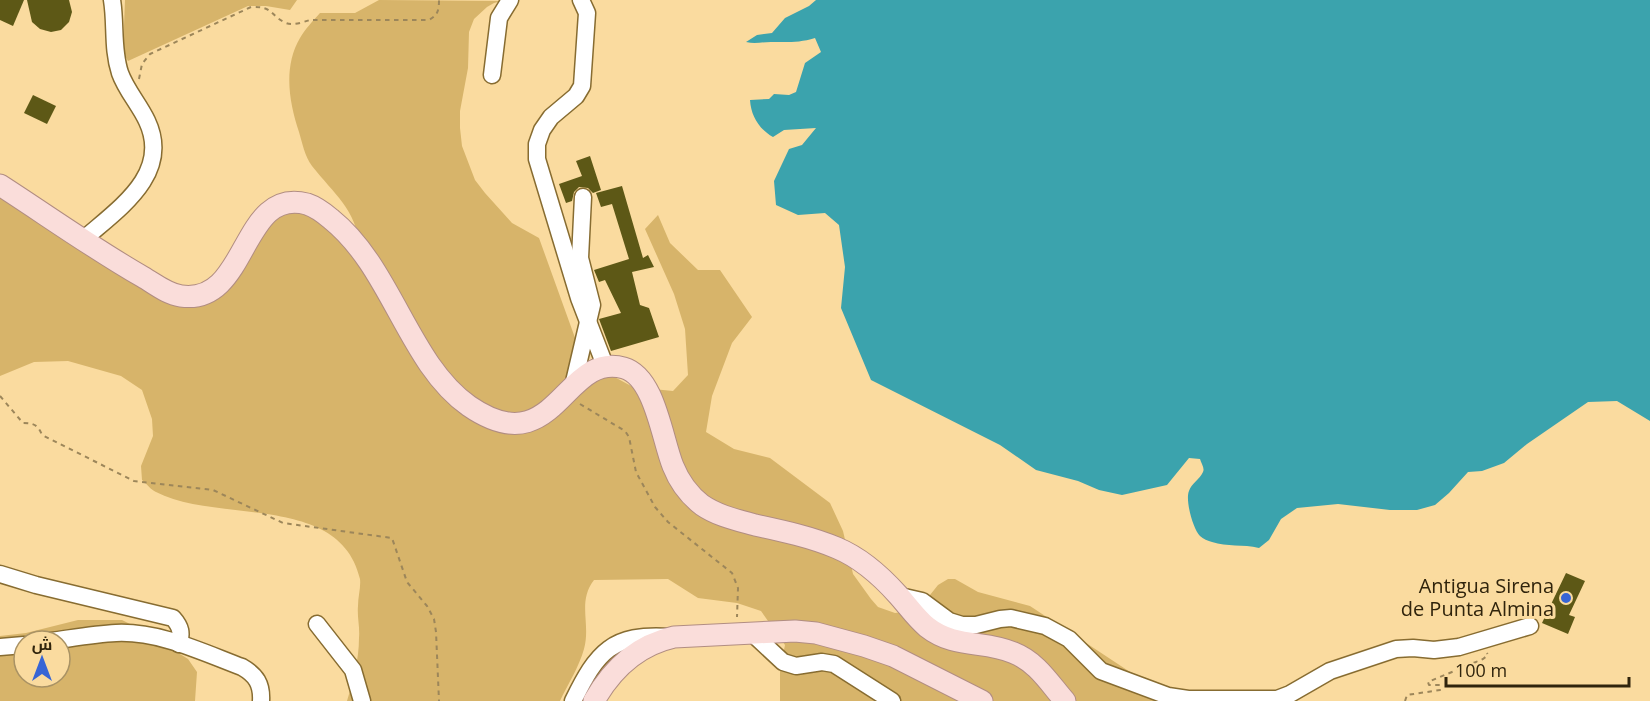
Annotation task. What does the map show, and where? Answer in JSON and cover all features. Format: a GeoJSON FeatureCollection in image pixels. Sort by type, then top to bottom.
{"type":"FeatureCollection","features":[{"type":"Feature","properties":{"kind":"main road"},"geometry":{"type":"LineString","coordinates":[[0,185],[119,263],[172,294],[194,296],[215,289],[224,281],[262,219],[271,210],[282,205],[308,204],[336,224],[366,257],[419,346],[449,388],[465,403],[493,421],[516,424],[538,417],[592,372],[606,368],[627,369],[641,380],[653,405],[680,482],[704,506],[718,514],[828,544],[848,553],[867,565],[900,596],[927,627],[949,639],[1000,648],[1026,659],[1036,667],[1065,701]]}},
{"type":"Feature","properties":{"kind":"main road"},"geometry":{"type":"LineString","coordinates":[[594,701],[603,686],[644,647],[674,637],[795,632],[834,637],[893,656],[982,701]]}},
{"type":"Feature","properties":{"kind":"street"},"geometry":{"type":"LineString","coordinates":[[84,240],[142,184],[153,154],[152,137],[147,122],[125,86],[118,65],[112,0]]}},
{"type":"Feature","properties":{"kind":"street"},"geometry":{"type":"LineString","coordinates":[[492,75],[499,18],[510,0]]}},
{"type":"Feature","properties":{"kind":"street"},"geometry":{"type":"LineString","coordinates":[[581,0],[587,13],[582,86],[576,96],[551,117],[542,130],[537,144],[537,159],[563,245],[606,368]]}},
{"type":"Feature","properties":{"kind":"street"},"geometry":{"type":"LineString","coordinates":[[569,390],[592,305],[580,258],[584,197]]}},
{"type":"Feature","properties":{"kind":"street"},"geometry":{"type":"LineString","coordinates":[[563,245],[582,241]]}},
{"type":"Feature","properties":{"kind":"street"},"geometry":{"type":"LineString","coordinates":[[0,574],[173,618],[180,626],[182,635],[179,644]]}},
{"type":"Feature","properties":{"kind":"street"},"geometry":{"type":"LineString","coordinates":[[900,596],[922,601],[949,621],[962,625],[976,625],[1011,618],[1045,626],[1069,639],[1094,666],[1109,675],[1168,696],[1188,699],[1276,699],[1290,694],[1330,671],[1396,649],[1434,650],[1459,647],[1530,626]]}},
{"type":"Feature","properties":{"kind":"street"},"geometry":{"type":"LineString","coordinates":[[317,624],[353,670],[362,701]]}},
{"type":"Feature","properties":{"kind":"street"},"geometry":{"type":"LineString","coordinates":[[72,638],[117,633],[137,634],[179,644],[252,672],[262,691],[261,701]]}},
{"type":"Feature","properties":{"kind":"street"},"geometry":{"type":"LineString","coordinates":[[745,634],[783,662],[796,666],[822,662],[834,663],[892,701]]}},
{"type":"Feature","properties":{"kind":"street"},"geometry":{"type":"LineString","coordinates":[[573,701],[589,670],[599,657],[618,643],[647,635],[674,637]]}},
{"type":"Feature","properties":{"kind":"path"},"geometry":{"type":"LineString","coordinates":[[135,101],[142,64],[150,54],[251,7],[261,6],[270,9],[285,22],[293,24],[310,21],[422,20],[434,17],[438,12],[439,0]]}},
{"type":"Feature","properties":{"kind":"path"},"geometry":{"type":"LineString","coordinates":[[569,390],[625,431],[629,437],[636,472],[655,507],[668,522],[732,573],[738,588],[745,634]]}},
{"type":"Feature","properties":{"kind":"path"},"geometry":{"type":"LineString","coordinates":[[0,396],[23,423],[32,423],[38,427],[42,435],[134,481],[213,490],[283,523],[392,538],[402,571],[434,619],[439,701]]}},
{"type":"Feature","properties":{"kind":"path"},"geometry":{"type":"LineString","coordinates":[[1405,701],[1407,695],[1440,690],[1440,686],[1430,685],[1428,682],[1488,655],[1482,652]]}},
{"type":"Feature","properties":{"kind":"shaded area"},"geometry":{"type":"Polygon","coordinates":[[[125,0],[297,0],[290,10],[248,6],[128,61],[123,52],[125,0]]]}},
{"type":"Feature","properties":{"kind":"shaded area"},"geometry":{"type":"Polygon","coordinates":[[[379,0],[502,1],[487,7],[474,19],[469,32],[468,68],[460,111],[462,146],[475,180],[485,193],[512,223],[539,238],[583,360],[633,387],[673,391],[688,375],[685,329],[674,294],[645,229],[658,215],[670,243],[698,270],[720,270],[752,317],[732,343],[712,396],[706,432],[734,449],[770,458],[830,503],[843,531],[853,574],[878,607],[895,613],[918,610],[938,585],[948,579],[955,579],[978,592],[1030,606],[1174,701],[780,701],[780,669],[785,645],[761,611],[737,603],[698,598],[668,579],[594,580],[586,597],[584,649],[560,701],[347,701],[358,654],[360,579],[348,552],[328,533],[302,522],[273,515],[181,501],[152,490],[142,480],[141,466],[153,436],[152,419],[142,390],[121,376],[68,361],[34,362],[0,376],[0,189],[164,290],[215,296],[262,229],[289,209],[306,214],[360,247],[358,234],[349,212],[312,166],[306,154],[295,121],[289,85],[291,61],[295,49],[300,38],[320,13],[355,13],[379,0]]]}},
{"type":"Feature","properties":{"kind":"shaded area"},"geometry":{"type":"Polygon","coordinates":[[[78,620],[122,620],[188,659],[197,672],[195,701],[0,701],[0,636],[12,635],[12,689],[72,689],[72,629],[42,629],[78,620]]]}},
{"type":"Feature","properties":{"kind":"water"},"geometry":{"type":"Polygon","coordinates":[[[816,0],[1650,0],[1650,421],[1617,401],[1588,402],[1527,444],[1504,463],[1482,471],[1468,472],[1435,505],[1417,510],[1390,510],[1338,504],[1297,508],[1281,519],[1269,540],[1259,548],[1218,544],[1204,539],[1197,532],[1190,514],[1188,495],[1190,488],[1203,472],[1200,459],[1189,458],[1167,485],[1122,495],[1036,470],[1000,445],[871,380],[841,308],[845,267],[839,225],[825,213],[798,215],[776,205],[774,181],[789,149],[802,145],[816,128],[784,130],[773,137],[757,121],[750,100],[769,99],[774,94],[789,95],[796,92],[805,63],[821,52],[815,38],[793,42],[746,42],[757,35],[772,33],[785,18],[816,0]]]}},
{"type":"Feature","properties":{"kind":"building"},"geometry":{"type":"Polygon","coordinates":[[[0,0],[24,0],[13,26],[0,20],[0,0]]]}},
{"type":"Feature","properties":{"kind":"building"},"geometry":{"type":"Polygon","coordinates":[[[27,0],[69,0],[72,12],[69,22],[61,30],[51,32],[40,29],[32,22],[27,0]]]}},
{"type":"Feature","properties":{"kind":"building"},"geometry":{"type":"Polygon","coordinates":[[[33,95],[56,106],[47,124],[24,113],[33,95]]]}},
{"type":"Feature","properties":{"kind":"building"},"geometry":{"type":"Polygon","coordinates":[[[590,156],[601,190],[593,193],[588,188],[579,187],[574,192],[572,201],[566,203],[559,184],[582,176],[576,161],[590,156]]]}},
{"type":"Feature","properties":{"kind":"building"},"geometry":{"type":"Polygon","coordinates":[[[622,186],[643,258],[648,255],[654,267],[632,272],[640,305],[649,308],[659,337],[611,351],[599,319],[621,313],[605,280],[599,282],[594,270],[629,259],[612,204],[601,207],[596,193],[622,186]]]}},
{"type":"Feature","properties":{"kind":"building","name":"Antigua Sirena de Punta Almina"},"geometry":{"type":"Polygon","coordinates":[[[1566,573],[1585,581],[1569,615],[1575,617],[1568,634],[1542,623],[1566,573]]]}},
{"type":"Feature","properties":{"kind":"place","name":"Antigua Sirena de Punta Almina"},"geometry":{"type":"Point","coordinates":[1566,598]}}]}
